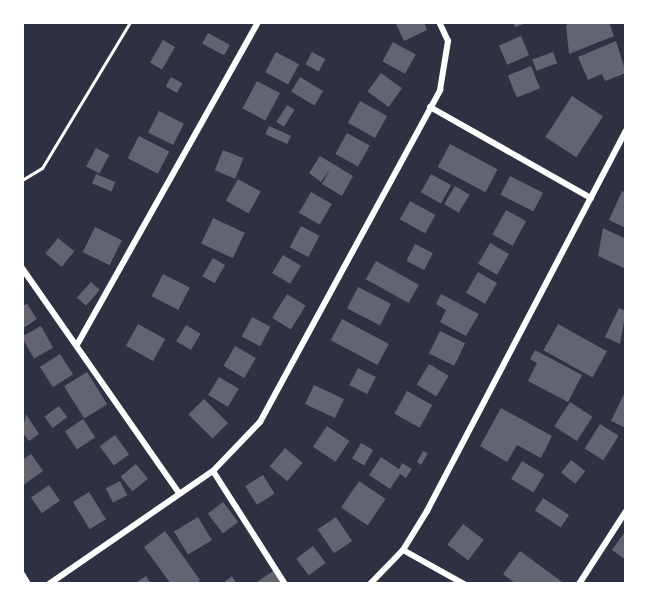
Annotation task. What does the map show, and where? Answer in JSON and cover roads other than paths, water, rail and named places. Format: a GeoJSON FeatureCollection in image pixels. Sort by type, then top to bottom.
{"type":"FeatureCollection","features":[{"type":"Feature","properties":{"kind":"street"},"geometry":{"type":"LineString","coordinates":[[78,344],[258,22]]}},
{"type":"Feature","properties":{"kind":"street"},"geometry":{"type":"LineString","coordinates":[[49,584],[178,492],[213,471],[260,422],[282,387],[440,90],[448,41],[439,22]]}},
{"type":"Feature","properties":{"kind":"street"},"geometry":{"type":"LineString","coordinates":[[430,107],[591,198]]}},
{"type":"Feature","properties":{"kind":"street"},"geometry":{"type":"LineString","coordinates":[[370,584],[404,550],[626,131]]}},
{"type":"Feature","properties":{"kind":"street"},"geometry":{"type":"LineString","coordinates":[[22,268],[78,344],[178,492]]}},
{"type":"Feature","properties":{"kind":"street"},"geometry":{"type":"LineString","coordinates":[[213,471],[285,584]]}},
{"type":"Feature","properties":{"kind":"street"},"geometry":{"type":"LineString","coordinates":[[579,584],[626,511]]}},
{"type":"Feature","properties":{"kind":"street"},"geometry":{"type":"LineString","coordinates":[[404,550],[464,584]]}},
{"type":"Feature","properties":{"kind":"street"},"geometry":{"type":"LineString","coordinates":[[22,574],[28,584]]}}]}
